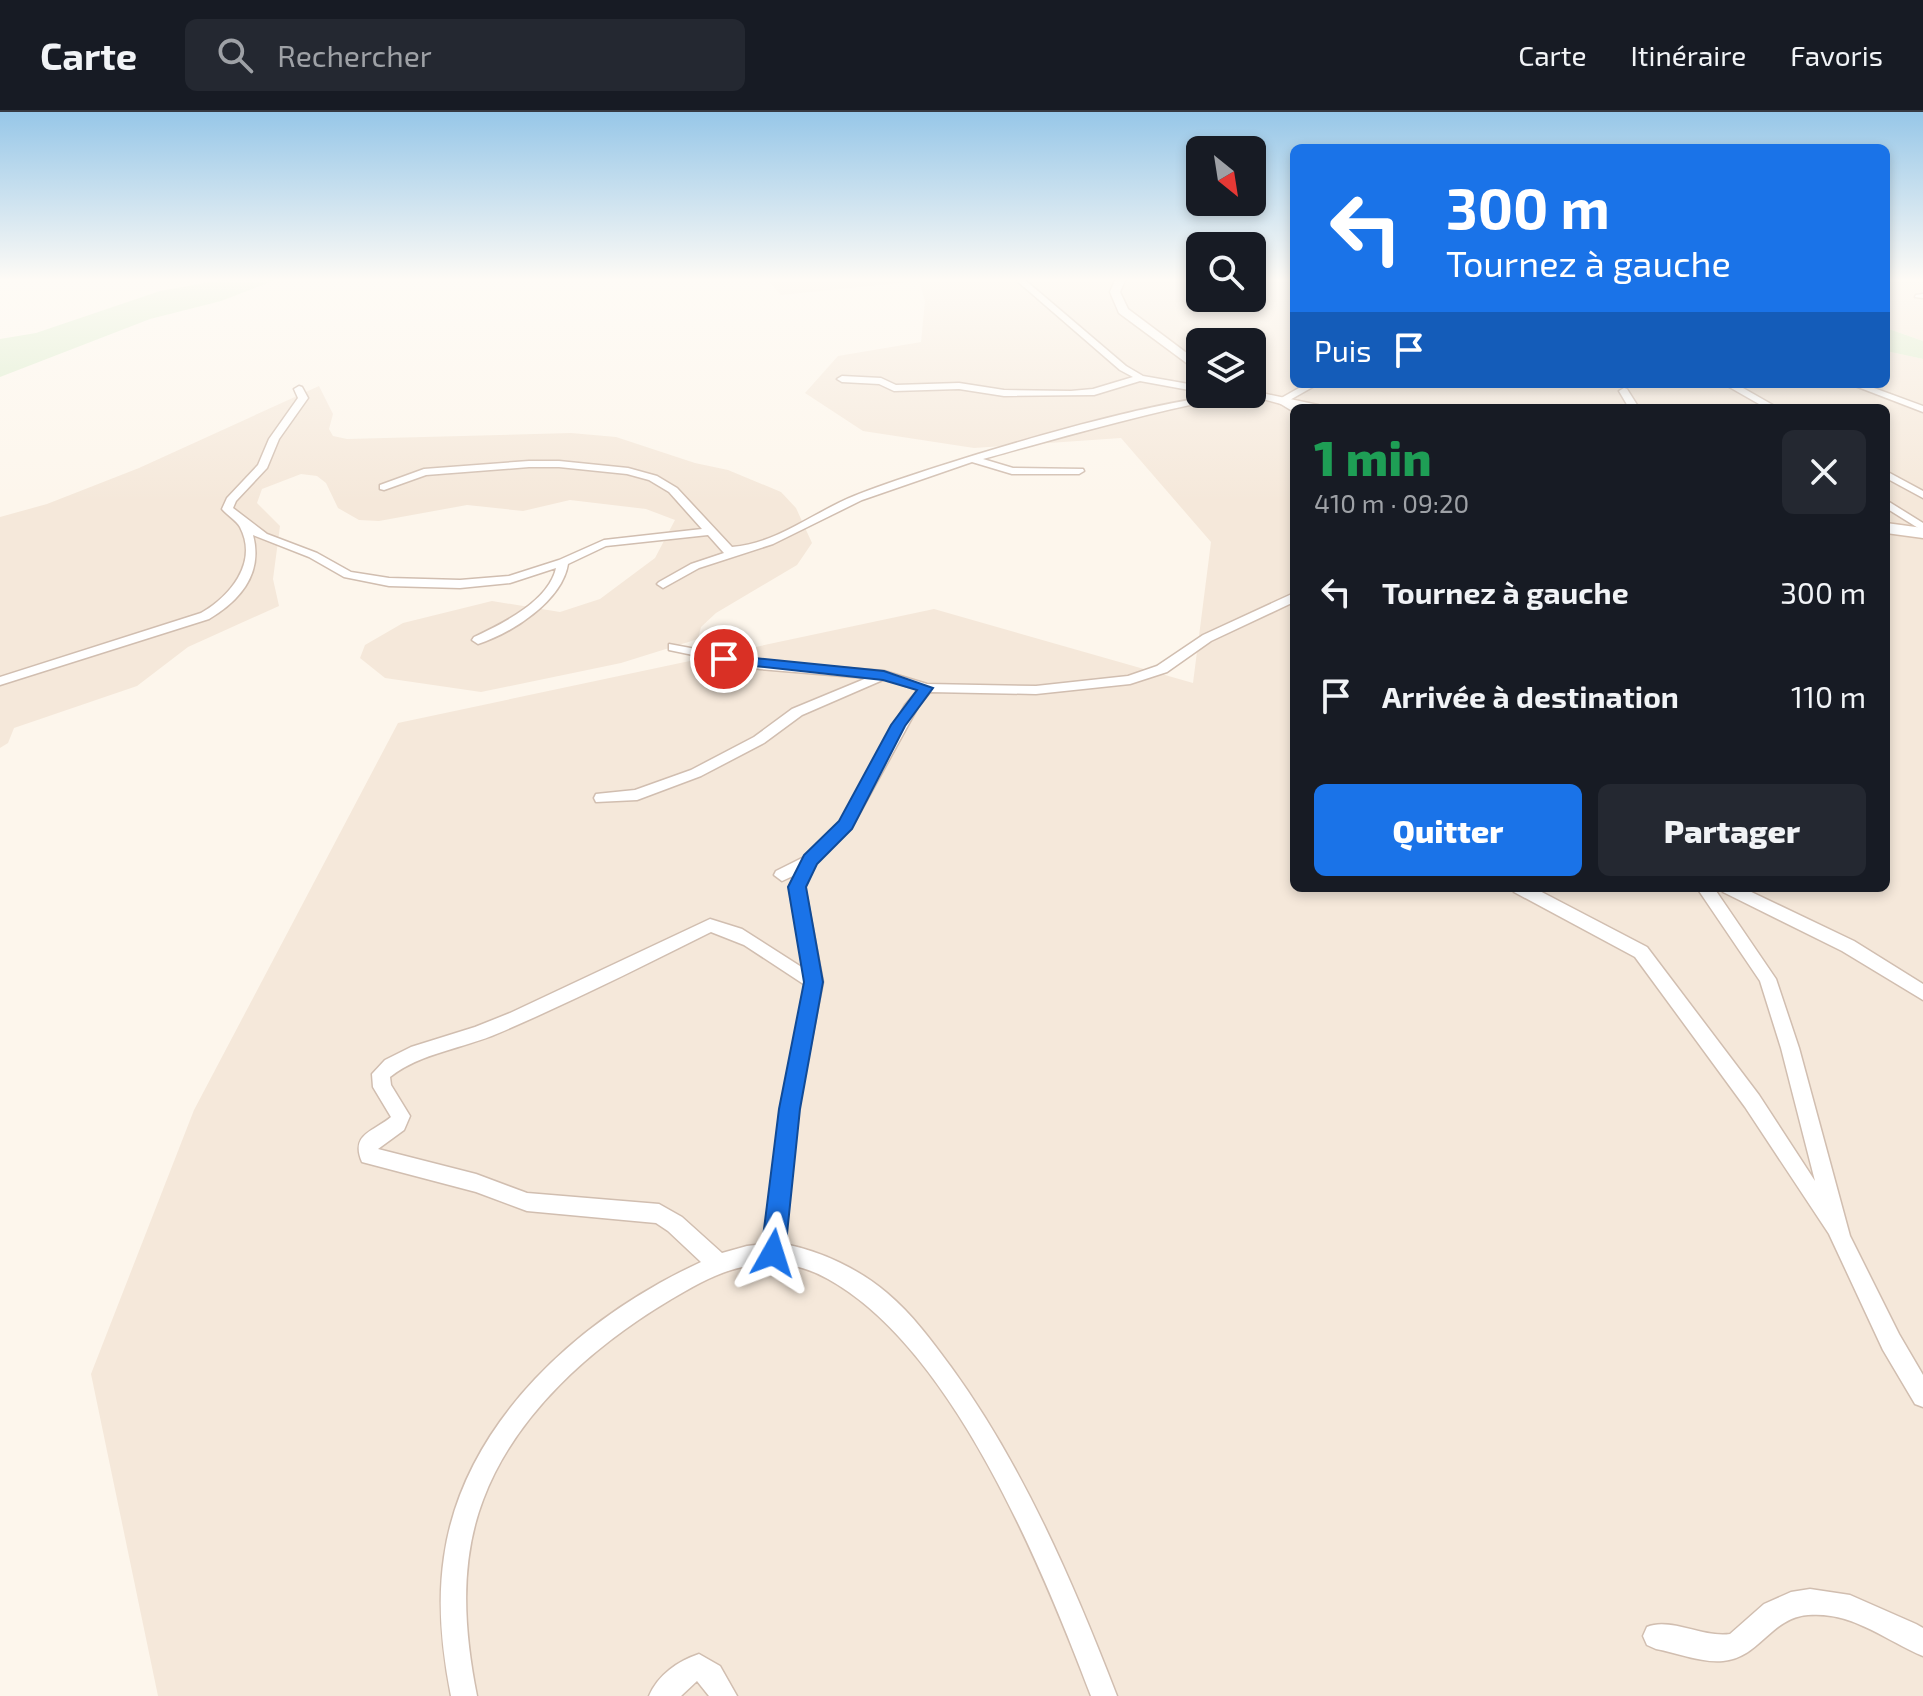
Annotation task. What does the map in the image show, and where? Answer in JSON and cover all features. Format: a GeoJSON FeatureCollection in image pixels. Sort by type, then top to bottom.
{"type":"FeatureCollection","features":[{"type":"Feature","properties":{"kind":"main road"},"geometry":{"type":"LineString","coordinates":[[1266,398],[1295,404]]}},
{"type":"Feature","properties":{"kind":"main road"},"geometry":{"type":"LineString","coordinates":[[1890,528],[1923,530]]}},
{"type":"Feature","properties":{"kind":"street"},"geometry":{"type":"LineString","coordinates":[[1103,354],[1140,378],[1186,386]]}},
{"type":"Feature","properties":{"kind":"street"},"geometry":{"type":"LineString","coordinates":[[842,379],[881,381],[894,388],[959,386],[1004,393],[1071,394],[1094,392],[1140,378]]}},
{"type":"Feature","properties":{"kind":"street"},"geometry":{"type":"LineString","coordinates":[[1281,401],[1305,388]]}},
{"type":"Feature","properties":{"kind":"street"},"geometry":{"type":"LineString","coordinates":[[1736,388],[1766,404]]}},
{"type":"Feature","properties":{"kind":"street"},"geometry":{"type":"LineString","coordinates":[[1866,388],[1923,409]]}},
{"type":"Feature","properties":{"kind":"street"},"geometry":{"type":"LineString","coordinates":[[299,389],[303,398],[274,439],[263,466],[231,500],[227,509],[263,536],[313,555],[348,575],[389,582],[460,584],[502,581],[563,562],[604,543],[710,531]]}},
{"type":"Feature","properties":{"kind":"street"},"geometry":{"type":"LineString","coordinates":[[1624,391],[1632,404]]}},
{"type":"Feature","properties":{"kind":"street"},"geometry":{"type":"LineString","coordinates":[[1281,401],[1290,407]]}},
{"type":"Feature","properties":{"kind":"street"},"geometry":{"type":"LineString","coordinates":[[663,584],[676,574],[769,542],[858,498],[972,459],[1107,421],[1186,403]]}},
{"type":"Feature","properties":{"kind":"street"},"geometry":{"type":"LineString","coordinates":[[972,459],[1012,471],[1079,471]]}},
{"type":"Feature","properties":{"kind":"street"},"geometry":{"type":"LineString","coordinates":[[384,487],[424,472],[529,464],[628,471],[653,478],[673,490],[729,551],[744,550]]}},
{"type":"Feature","properties":{"kind":"street"},"geometry":{"type":"LineString","coordinates":[[1890,476],[1923,495]]}},
{"type":"Feature","properties":{"kind":"street"},"geometry":{"type":"LineString","coordinates":[[1890,506],[1923,530]]}},
{"type":"Feature","properties":{"kind":"street"},"geometry":{"type":"LineString","coordinates":[[0,681],[205,616],[222,606],[248,575],[251,548],[245,525]]}},
{"type":"Feature","properties":{"kind":"street"},"geometry":{"type":"LineString","coordinates":[[478,640],[502,628],[544,597],[561,577],[563,562]]}},
{"type":"Feature","properties":{"kind":"street"},"geometry":{"type":"LineString","coordinates":[[673,647],[760,665],[884,675],[926,688],[1036,690],[1130,680],[1162,669],[1207,638],[1290,599]]}},
{"type":"Feature","properties":{"kind":"street"},"geometry":{"type":"LineString","coordinates":[[601,798],[637,795],[696,773],[759,740],[797,712],[884,675]]}},
{"type":"Feature","properties":{"kind":"street"},"geometry":{"type":"LineString","coordinates":[[782,875],[810,860],[846,825],[898,725],[926,688]]}},
{"type":"Feature","properties":{"kind":"street"},"geometry":{"type":"LineString","coordinates":[[773,1253],[789,1109],[814,982],[797,887],[810,860]]}},
{"type":"Feature","properties":{"kind":"street"},"geometry":{"type":"LineString","coordinates":[[1528,892],[1641,952],[1752,1101],[1840,1238],[1891,1342],[1923,1396]]}},
{"type":"Feature","properties":{"kind":"street"},"geometry":{"type":"LineString","coordinates":[[1708,892],[1768,979],[1840,1238]]}},
{"type":"Feature","properties":{"kind":"street"},"geometry":{"type":"LineString","coordinates":[[1737,892],[1848,946],[1923,993]]}},
{"type":"Feature","properties":{"kind":"street"},"geometry":{"type":"LineString","coordinates":[[717,1263],[675,1224],[659,1214],[527,1202],[476,1183],[369,1156],[367,1144],[397,1124],[401,1116],[382,1087],[381,1074],[400,1061],[474,1036],[576,993],[710,925],[726,926],[787,970],[814,982]]}},
{"type":"Feature","properties":{"kind":"street"},"geometry":{"type":"LineString","coordinates":[[464,1696],[455,1654],[453,1576],[467,1510],[497,1447],[543,1386],[609,1328],[717,1263],[773,1253],[840,1273],[877,1300],[917,1341],[958,1396],[998,1460],[1029,1522],[1104,1696]]}},
{"type":"Feature","properties":{"kind":"street"},"geometry":{"type":"LineString","coordinates":[[1656,1636],[1724,1648],[1746,1640],[1773,1613],[1805,1602],[1835,1603],[1923,1643]]}},
{"type":"Feature","properties":{"kind":"street"},"geometry":{"type":"LineString","coordinates":[[662,1696],[687,1671],[699,1667],[711,1675],[724,1696]]}},
{"type":"Feature","properties":{"kind":"shaded area"},"geometry":{"type":"Polygon","coordinates":[[[850,354],[1186,354],[1186,408],[1266,408],[1266,354],[1290,354],[1290,388],[1890,388],[1890,354],[1923,359],[1923,1696],[158,1696],[91,1374],[194,1110],[398,723],[934,609],[1193,683],[1211,542],[1121,438],[974,448],[863,431],[805,393],[838,356],[850,354]]]}},
{"type":"Feature","properties":{"kind":"shaded area"},"geometry":{"type":"Polygon","coordinates":[[[319,386],[333,414],[329,429],[333,436],[347,439],[571,433],[616,437],[695,463],[728,470],[781,492],[796,508],[812,543],[797,565],[716,613],[701,627],[698,639],[621,663],[481,692],[385,678],[360,658],[365,645],[403,623],[492,601],[560,612],[600,599],[655,558],[675,520],[646,509],[570,500],[523,511],[467,505],[379,521],[359,520],[338,508],[326,483],[317,476],[301,474],[262,489],[257,503],[280,526],[273,579],[279,606],[188,647],[137,686],[14,728],[8,743],[0,748],[0,517],[47,504],[139,468],[319,386]]]}},
{"type":"Feature","properties":{"kind":"green space"},"geometry":{"type":"Polygon","coordinates":[[[0,354],[60,354],[0,377],[0,354]]]}},
{"type":"Feature","properties":{"kind":"green space"},"geometry":{"type":"Polygon","coordinates":[[[1900,354],[1923,354],[1923,359],[1900,354]]]}},
{"type":"Feature","properties":{"kind":"route"},"geometry":{"type":"LineString","coordinates":[[724,659],[796,669],[884,675],[926,688],[898,725],[846,825],[810,860],[797,887],[814,982],[808,1025],[789,1109],[773,1253]]}}]}
